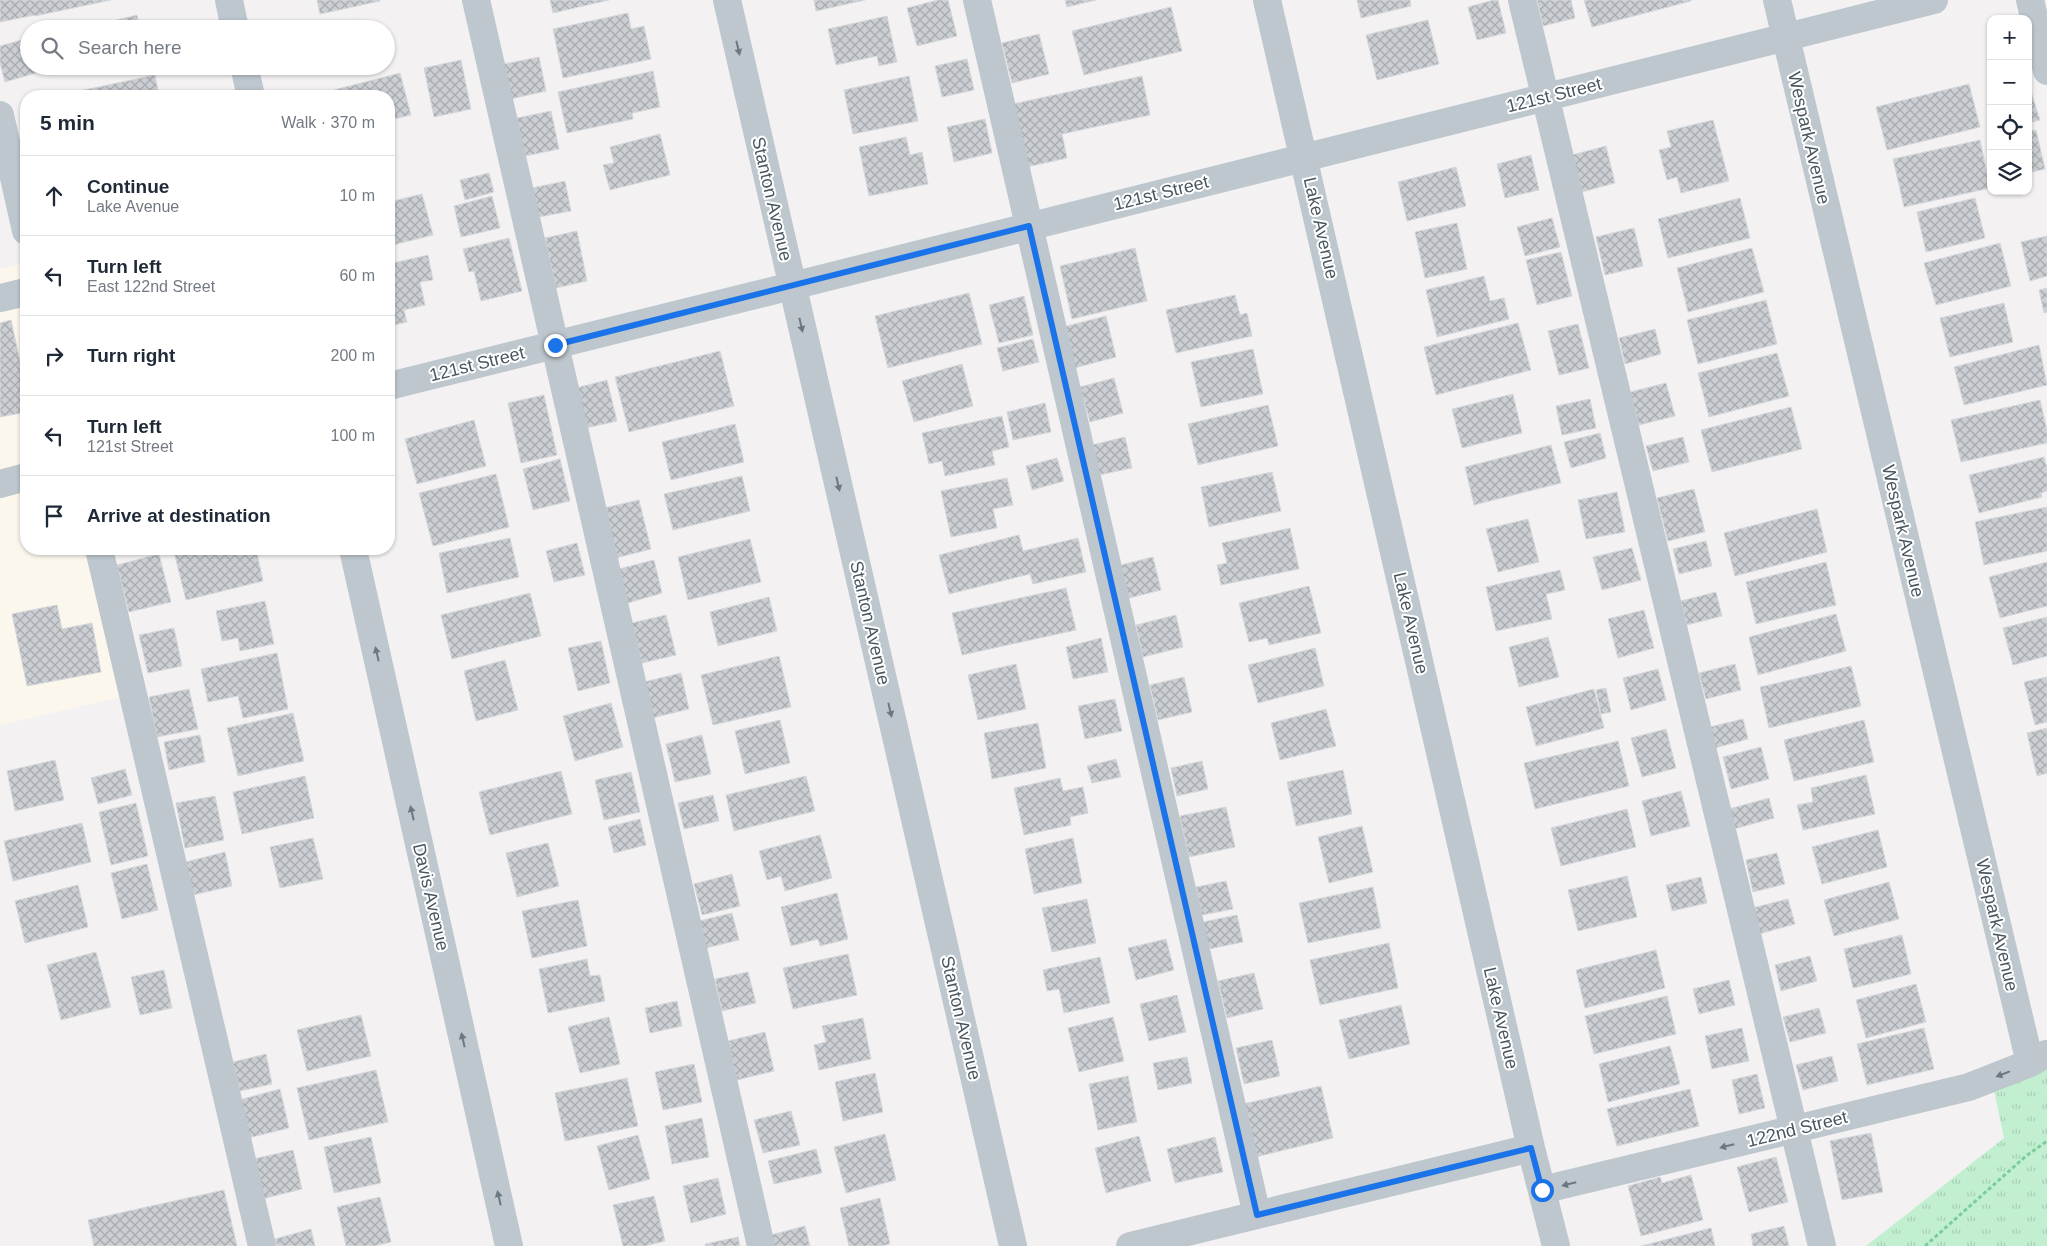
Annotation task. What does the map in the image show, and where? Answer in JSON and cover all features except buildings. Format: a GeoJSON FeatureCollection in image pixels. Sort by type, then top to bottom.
{"type":"FeatureCollection","features":[{"type":"Feature","properties":{"kind":"street"},"geometry":{"type":"LineString","coordinates":[[229,0],[233,20]]}},
{"type":"Feature","properties":{"kind":"street"},"geometry":{"type":"LineString","coordinates":[[476,0],[761,1246]]}},
{"type":"Feature","properties":{"kind":"street","name":"Stanton Avenue"},"geometry":{"type":"LineString","coordinates":[[727,0],[1013,1246]]}},
{"type":"Feature","properties":{"kind":"street"},"geometry":{"type":"LineString","coordinates":[[977,0],[1257,1215]]}},
{"type":"Feature","properties":{"kind":"street","name":"Lake Avenue"},"geometry":{"type":"LineString","coordinates":[[1267,0],[1531,1148],[1556,1246]]}},
{"type":"Feature","properties":{"kind":"street"},"geometry":{"type":"LineString","coordinates":[[1522,0],[1822,1246]]}},
{"type":"Feature","properties":{"kind":"street","name":"Wespark Avenue"},"geometry":{"type":"LineString","coordinates":[[1777,0],[2038,1058]]}},
{"type":"Feature","properties":{"kind":"street","name":"121st Street"},"geometry":{"type":"LineString","coordinates":[[395,385],[1934,0]]}},
{"type":"Feature","properties":{"kind":"street"},"geometry":{"type":"LineString","coordinates":[[2030,0],[2047,71]]}},
{"type":"Feature","properties":{"kind":"street"},"geometry":{"type":"LineString","coordinates":[[246,75],[250,90]]}},
{"type":"Feature","properties":{"kind":"street"},"geometry":{"type":"LineString","coordinates":[[0,115],[20,204]]}},
{"type":"Feature","properties":{"kind":"street"},"geometry":{"type":"LineString","coordinates":[[0,298],[20,293]]}},
{"type":"Feature","properties":{"kind":"street"},"geometry":{"type":"LineString","coordinates":[[0,484],[20,479]]}},
{"type":"Feature","properties":{"kind":"street"},"geometry":{"type":"LineString","coordinates":[[100,555],[262,1246]]}},
{"type":"Feature","properties":{"kind":"street","name":"Davis Avenue"},"geometry":{"type":"LineString","coordinates":[[354,555],[509,1246]]}},
{"type":"Feature","properties":{"kind":"street","name":"122nd Street"},"geometry":{"type":"LineString","coordinates":[[1542,1190],[1969,1087],[2038,1058]]}},
{"type":"Feature","properties":{"kind":"street"},"geometry":{"type":"LineString","coordinates":[[1130,1246],[1531,1148]]}},
{"type":"Feature","properties":{"kind":"path"},"geometry":{"type":"LineString","coordinates":[[1925,1246],[2026,1156],[2047,1141]]}},
{"type":"Feature","properties":{"kind":"shaded area"},"geometry":{"type":"Polygon","coordinates":[[[20,264],[20,555],[116,555],[147,691],[0,725],[0,269],[20,264]]]}},
{"type":"Feature","properties":{"kind":"green space"},"geometry":{"type":"Polygon","coordinates":[[[2047,1067],[2047,1246],[1866,1246],[2004,1138],[1994,1091],[2047,1067]]]}},
{"type":"Feature","properties":{"kind":"route"},"geometry":{"type":"LineString","coordinates":[[555,345],[1029,226],[1257,1215],[1531,1148],[1542,1190]]}}]}
